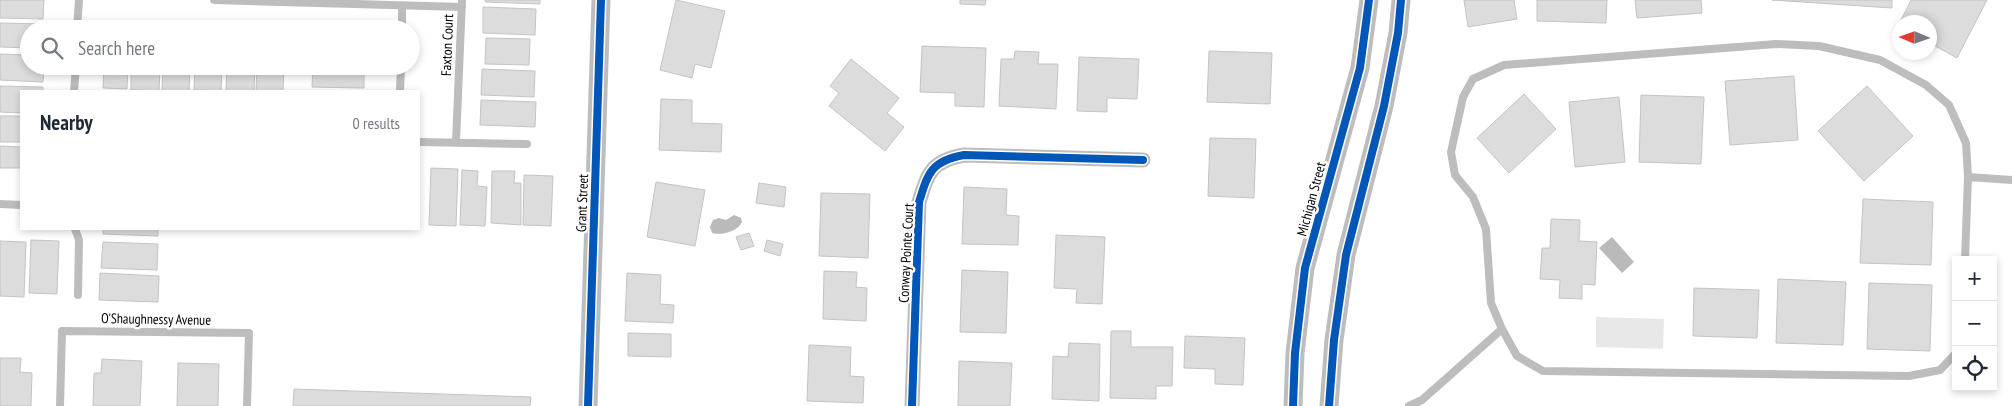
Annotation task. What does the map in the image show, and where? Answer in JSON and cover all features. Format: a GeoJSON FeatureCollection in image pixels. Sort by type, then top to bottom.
{"type":"FeatureCollection","features":[{"type":"Feature","properties":{"kind":"street","name":"Grant Street"},"geometry":{"type":"LineString","coordinates":[[588,406],[601,0]]}},
{"type":"Feature","properties":{"kind":"street","name":"Michigan Street"},"geometry":{"type":"LineString","coordinates":[[1293,406],[1295,353],[1305,268],[1360,68],[1369,0]]}},
{"type":"Feature","properties":{"kind":"street"},"geometry":{"type":"LineString","coordinates":[[1329,406],[1334,340],[1346,255],[1384,106],[1398,33],[1401,0]]}},
{"type":"Feature","properties":{"kind":"street","name":"Conway Pointe Court"},"geometry":{"type":"LineString","coordinates":[[912,406],[919,202],[928,176],[946,158],[964,155],[1143,160]]}},
{"type":"Feature","properties":{"kind":"lane"},"geometry":{"type":"LineString","coordinates":[[78,20],[79,0]]}},
{"type":"Feature","properties":{"kind":"lane","name":"Faxton Court"},"geometry":{"type":"LineString","coordinates":[[214,0],[402,6],[462,4],[456,142]]}},
{"type":"Feature","properties":{"kind":"lane"},"geometry":{"type":"LineString","coordinates":[[402,6],[402,20]]}},
{"type":"Feature","properties":{"kind":"lane"},"geometry":{"type":"LineString","coordinates":[[1952,357],[1940,370],[1909,376],[1543,371],[1517,356],[1502,329],[1491,303],[1486,229],[1473,197],[1455,176],[1451,152],[1463,97],[1473,79],[1504,65],[1776,44],[1819,46],[1880,60],[1926,85],[1949,105],[1966,143],[1968,177],[1965,256]]}},
{"type":"Feature","properties":{"kind":"lane"},"geometry":{"type":"LineString","coordinates":[[74,90],[75,75]]}},
{"type":"Feature","properties":{"kind":"lane"},"geometry":{"type":"LineString","coordinates":[[400,90],[401,75]]}},
{"type":"Feature","properties":{"kind":"lane"},"geometry":{"type":"LineString","coordinates":[[420,142],[527,144]]}},
{"type":"Feature","properties":{"kind":"lane"},"geometry":{"type":"LineString","coordinates":[[1968,177],[2012,180]]}},
{"type":"Feature","properties":{"kind":"lane"},"geometry":{"type":"LineString","coordinates":[[0,204],[20,205]]}},
{"type":"Feature","properties":{"kind":"lane"},"geometry":{"type":"LineString","coordinates":[[75,230],[79,240],[78,294]]}},
{"type":"Feature","properties":{"kind":"lane"},"geometry":{"type":"LineString","coordinates":[[1409,406],[1429,395],[1502,329]]}},
{"type":"Feature","properties":{"kind":"lane","name":"O'Shaughnessy Avenue"},"geometry":{"type":"LineString","coordinates":[[60,406],[62,331],[249,334],[247,406]]}},
{"type":"Feature","properties":{"kind":"shaded area"},"geometry":{"type":"Polygon","coordinates":[[[734,215],[741,218],[742,222],[737,228],[725,233],[712,233],[710,227],[713,220],[719,218],[726,220],[734,215]]]}},
{"type":"Feature","properties":{"kind":"shaded area"},"geometry":{"type":"Polygon","coordinates":[[[1612,237],[1634,262],[1622,273],[1599,248],[1612,237]]]}},
{"type":"Feature","properties":{"kind":"shaded area"},"geometry":{"type":"Polygon","coordinates":[[[1596,317],[1664,319],[1663,349],[1596,347],[1596,317]]]}},
{"type":"Feature","properties":{"kind":"building"},"geometry":{"type":"Polygon","coordinates":[[[0,0],[44,0],[43,19],[0,18],[0,0]]]}},
{"type":"Feature","properties":{"kind":"building"},"geometry":{"type":"Polygon","coordinates":[[[485,0],[540,0],[540,4],[485,2],[485,0]]]}},
{"type":"Feature","properties":{"kind":"building"},"geometry":{"type":"Polygon","coordinates":[[[676,0],[725,11],[711,68],[695,64],[692,78],[660,70],[676,0]]]}},
{"type":"Feature","properties":{"kind":"building"},"geometry":{"type":"Polygon","coordinates":[[[960,0],[986,0],[985,5],[960,4],[960,0]]]}},
{"type":"Feature","properties":{"kind":"building"},"geometry":{"type":"Polygon","coordinates":[[[1464,0],[1514,0],[1517,19],[1468,27],[1464,0]]]}},
{"type":"Feature","properties":{"kind":"building"},"geometry":{"type":"Polygon","coordinates":[[[1537,0],[1607,0],[1606,23],[1537,21],[1537,0]]]}},
{"type":"Feature","properties":{"kind":"building"},"geometry":{"type":"Polygon","coordinates":[[[1635,0],[1701,0],[1702,13],[1637,18],[1635,0]]]}},
{"type":"Feature","properties":{"kind":"building"},"geometry":{"type":"Polygon","coordinates":[[[1772,0],[1892,0],[1892,8],[1772,0]]]}},
{"type":"Feature","properties":{"kind":"building"},"geometry":{"type":"Polygon","coordinates":[[[1911,0],[1987,0],[1957,58],[1937,47],[1937,15],[1904,15],[1911,0]]]}},
{"type":"Feature","properties":{"kind":"building"},"geometry":{"type":"Polygon","coordinates":[[[483,7],[536,9],[535,35],[483,33],[483,7]]]}},
{"type":"Feature","properties":{"kind":"building"},"geometry":{"type":"Polygon","coordinates":[[[0,23],[20,23],[20,48],[0,47],[0,23]]]}},
{"type":"Feature","properties":{"kind":"building"},"geometry":{"type":"Polygon","coordinates":[[[486,38],[530,39],[529,65],[485,64],[486,38]]]}},
{"type":"Feature","properties":{"kind":"building"},"geometry":{"type":"Polygon","coordinates":[[[922,46],[986,48],[984,107],[955,106],[955,93],[920,92],[922,46]]]}},
{"type":"Feature","properties":{"kind":"building"},"geometry":{"type":"Polygon","coordinates":[[[1015,51],[1039,52],[1038,64],[1058,64],[1056,109],[999,106],[1001,59],[1014,59],[1015,51]]]}},
{"type":"Feature","properties":{"kind":"building"},"geometry":{"type":"Polygon","coordinates":[[[1209,51],[1272,53],[1270,104],[1207,102],[1209,51]]]}},
{"type":"Feature","properties":{"kind":"building"},"geometry":{"type":"Polygon","coordinates":[[[0,54],[20,55],[20,75],[43,75],[43,82],[0,80],[0,54]]]}},
{"type":"Feature","properties":{"kind":"building"},"geometry":{"type":"Polygon","coordinates":[[[1079,57],[1139,59],[1137,99],[1107,98],[1107,112],[1077,111],[1079,57]]]}},
{"type":"Feature","properties":{"kind":"building"},"geometry":{"type":"Polygon","coordinates":[[[851,59],[899,98],[887,113],[904,127],[885,151],[829,106],[839,93],[830,86],[851,59]]]}},
{"type":"Feature","properties":{"kind":"building"},"geometry":{"type":"Polygon","coordinates":[[[482,69],[535,71],[534,97],[481,95],[482,69]]]}},
{"type":"Feature","properties":{"kind":"building"},"geometry":{"type":"Polygon","coordinates":[[[104,75],[128,75],[127,89],[103,88],[104,75]]]}},
{"type":"Feature","properties":{"kind":"building"},"geometry":{"type":"Polygon","coordinates":[[[131,75],[160,75],[159,90],[131,90],[131,75]]]}},
{"type":"Feature","properties":{"kind":"building"},"geometry":{"type":"Polygon","coordinates":[[[163,75],[190,75],[189,90],[162,90],[163,75]]]}},
{"type":"Feature","properties":{"kind":"building"},"geometry":{"type":"Polygon","coordinates":[[[195,75],[222,75],[221,90],[194,90],[195,75]]]}},
{"type":"Feature","properties":{"kind":"building"},"geometry":{"type":"Polygon","coordinates":[[[227,75],[255,75],[254,90],[226,90],[227,75]]]}},
{"type":"Feature","properties":{"kind":"building"},"geometry":{"type":"Polygon","coordinates":[[[257,75],[284,75],[283,90],[256,90],[257,75]]]}},
{"type":"Feature","properties":{"kind":"building"},"geometry":{"type":"Polygon","coordinates":[[[313,75],[364,75],[364,88],[312,87],[313,75]]]}},
{"type":"Feature","properties":{"kind":"building"},"geometry":{"type":"Polygon","coordinates":[[[1794,76],[1798,140],[1730,145],[1725,81],[1794,76]]]}},
{"type":"Feature","properties":{"kind":"building"},"geometry":{"type":"Polygon","coordinates":[[[0,86],[43,87],[43,90],[20,90],[20,113],[0,112],[0,86]]]}},
{"type":"Feature","properties":{"kind":"building"},"geometry":{"type":"Polygon","coordinates":[[[1867,86],[1913,136],[1864,181],[1818,131],[1867,86]]]}},
{"type":"Feature","properties":{"kind":"building"},"geometry":{"type":"Polygon","coordinates":[[[1524,94],[1556,129],[1509,173],[1477,138],[1524,94]]]}},
{"type":"Feature","properties":{"kind":"building"},"geometry":{"type":"Polygon","coordinates":[[[1641,95],[1704,97],[1701,164],[1639,162],[1641,95]]]}},
{"type":"Feature","properties":{"kind":"building"},"geometry":{"type":"Polygon","coordinates":[[[1619,97],[1625,162],[1575,167],[1569,102],[1619,97]]]}},
{"type":"Feature","properties":{"kind":"building"},"geometry":{"type":"Polygon","coordinates":[[[661,99],[692,100],[692,123],[722,124],[721,152],[659,150],[661,99]]]}},
{"type":"Feature","properties":{"kind":"building"},"geometry":{"type":"Polygon","coordinates":[[[481,100],[536,102],[535,127],[480,125],[481,100]]]}},
{"type":"Feature","properties":{"kind":"building"},"geometry":{"type":"Polygon","coordinates":[[[0,116],[20,116],[20,142],[0,142],[0,116]]]}},
{"type":"Feature","properties":{"kind":"building"},"geometry":{"type":"Polygon","coordinates":[[[1210,138],[1256,139],[1254,198],[1208,196],[1210,138]]]}},
{"type":"Feature","properties":{"kind":"building"},"geometry":{"type":"Polygon","coordinates":[[[0,146],[20,147],[20,168],[0,168],[0,146]]]}},
{"type":"Feature","properties":{"kind":"building"},"geometry":{"type":"Polygon","coordinates":[[[431,168],[458,169],[456,226],[429,225],[431,168]]]}},
{"type":"Feature","properties":{"kind":"building"},"geometry":{"type":"Polygon","coordinates":[[[462,170],[478,171],[477,186],[487,187],[485,226],[460,225],[462,170]]]}},
{"type":"Feature","properties":{"kind":"building"},"geometry":{"type":"Polygon","coordinates":[[[492,171],[515,171],[514,183],[521,183],[521,225],[491,223],[492,171]]]}},
{"type":"Feature","properties":{"kind":"building"},"geometry":{"type":"Polygon","coordinates":[[[524,175],[553,176],[551,226],[523,225],[524,175]]]}},
{"type":"Feature","properties":{"kind":"building"},"geometry":{"type":"Polygon","coordinates":[[[656,182],[705,190],[695,246],[647,237],[656,182]]]}},
{"type":"Feature","properties":{"kind":"building"},"geometry":{"type":"Polygon","coordinates":[[[759,183],[786,187],[784,207],[756,203],[759,183]]]}},
{"type":"Feature","properties":{"kind":"building"},"geometry":{"type":"Polygon","coordinates":[[[964,187],[1007,189],[1006,215],[1019,216],[1018,245],[962,244],[964,187]]]}},
{"type":"Feature","properties":{"kind":"building"},"geometry":{"type":"Polygon","coordinates":[[[821,193],[870,194],[868,258],[819,256],[821,193]]]}},
{"type":"Feature","properties":{"kind":"building"},"geometry":{"type":"Polygon","coordinates":[[[1863,199],[1933,202],[1931,265],[1860,263],[1863,199]]]}},
{"type":"Feature","properties":{"kind":"building"},"geometry":{"type":"Polygon","coordinates":[[[1551,219],[1580,220],[1579,241],[1597,242],[1595,285],[1582,284],[1582,299],[1559,298],[1560,280],[1540,279],[1542,248],[1550,248],[1551,219]]]}},
{"type":"Feature","properties":{"kind":"building"},"geometry":{"type":"Polygon","coordinates":[[[103,230],[158,230],[158,236],[103,234],[103,230]]]}},
{"type":"Feature","properties":{"kind":"building"},"geometry":{"type":"Polygon","coordinates":[[[749,233],[754,246],[741,250],[736,237],[749,233]]]}},
{"type":"Feature","properties":{"kind":"building"},"geometry":{"type":"Polygon","coordinates":[[[1056,235],[1105,237],[1102,304],[1076,303],[1077,289],[1054,288],[1056,235]]]}},
{"type":"Feature","properties":{"kind":"building"},"geometry":{"type":"Polygon","coordinates":[[[31,240],[59,241],[57,294],[29,293],[31,240]]]}},
{"type":"Feature","properties":{"kind":"building"},"geometry":{"type":"Polygon","coordinates":[[[767,240],[783,244],[780,256],[764,251],[767,240]]]}},
{"type":"Feature","properties":{"kind":"building"},"geometry":{"type":"Polygon","coordinates":[[[0,241],[26,242],[24,297],[0,296],[0,241]]]}},
{"type":"Feature","properties":{"kind":"building"},"geometry":{"type":"Polygon","coordinates":[[[103,242],[158,244],[157,270],[101,268],[103,242]]]}},
{"type":"Feature","properties":{"kind":"building"},"geometry":{"type":"Polygon","coordinates":[[[962,270],[1008,272],[1006,333],[960,332],[962,270]]]}},
{"type":"Feature","properties":{"kind":"building"},"geometry":{"type":"Polygon","coordinates":[[[824,271],[857,272],[856,287],[867,288],[866,321],[823,319],[824,271]]]}},
{"type":"Feature","properties":{"kind":"building"},"geometry":{"type":"Polygon","coordinates":[[[100,273],[159,276],[158,302],[99,300],[100,273]]]}},
{"type":"Feature","properties":{"kind":"building"},"geometry":{"type":"Polygon","coordinates":[[[627,273],[661,275],[660,304],[674,305],[673,323],[625,321],[627,273]]]}},
{"type":"Feature","properties":{"kind":"building"},"geometry":{"type":"Polygon","coordinates":[[[1778,279],[1846,282],[1843,345],[1776,343],[1778,279]]]}},
{"type":"Feature","properties":{"kind":"building"},"geometry":{"type":"Polygon","coordinates":[[[1869,283],[1932,285],[1930,351],[1867,349],[1869,283]]]}},
{"type":"Feature","properties":{"kind":"building"},"geometry":{"type":"Polygon","coordinates":[[[1694,288],[1759,290],[1757,338],[1693,336],[1694,288]]]}},
{"type":"Feature","properties":{"kind":"building"},"geometry":{"type":"Polygon","coordinates":[[[1111,331],[1131,331],[1131,347],[1173,347],[1172,386],[1156,386],[1156,399],[1110,398],[1111,331]]]}},
{"type":"Feature","properties":{"kind":"building"},"geometry":{"type":"Polygon","coordinates":[[[628,333],[671,334],[671,357],[628,356],[628,333]]]}},
{"type":"Feature","properties":{"kind":"building"},"geometry":{"type":"Polygon","coordinates":[[[1185,336],[1245,338],[1243,385],[1215,384],[1215,369],[1184,368],[1185,336]]]}},
{"type":"Feature","properties":{"kind":"building"},"geometry":{"type":"Polygon","coordinates":[[[1069,343],[1100,344],[1099,401],[1052,399],[1053,356],[1068,357],[1069,343]]]}},
{"type":"Feature","properties":{"kind":"building"},"geometry":{"type":"Polygon","coordinates":[[[809,345],[851,347],[850,376],[864,377],[863,403],[807,401],[809,345]]]}},
{"type":"Feature","properties":{"kind":"building"},"geometry":{"type":"Polygon","coordinates":[[[0,358],[21,358],[20,372],[32,373],[31,406],[0,406],[0,358]]]}},
{"type":"Feature","properties":{"kind":"building"},"geometry":{"type":"Polygon","coordinates":[[[102,359],[142,361],[140,406],[93,406],[94,373],[101,373],[102,359]]]}},
{"type":"Feature","properties":{"kind":"building"},"geometry":{"type":"Polygon","coordinates":[[[959,361],[1012,363],[1010,406],[958,406],[959,361]]]}},
{"type":"Feature","properties":{"kind":"building"},"geometry":{"type":"Polygon","coordinates":[[[178,363],[219,364],[218,406],[177,406],[178,363]]]}},
{"type":"Feature","properties":{"kind":"building"},"geometry":{"type":"Polygon","coordinates":[[[294,389],[531,397],[530,406],[293,406],[294,389]]]}},
{"type":"Feature","properties":{"kind":"cycle path"},"geometry":{"type":"LineString","coordinates":[[588,406],[601,0]]}},
{"type":"Feature","properties":{"kind":"cycle path"},"geometry":{"type":"LineString","coordinates":[[1293,406],[1295,353],[1305,268],[1360,68],[1369,0]]}},
{"type":"Feature","properties":{"kind":"cycle path"},"geometry":{"type":"LineString","coordinates":[[1329,406],[1334,340],[1346,255],[1384,106],[1398,33],[1401,0]]}},
{"type":"Feature","properties":{"kind":"cycle path"},"geometry":{"type":"LineString","coordinates":[[912,406],[919,202],[925,183],[932,170],[944,161],[964,155],[1143,160]]}}]}
